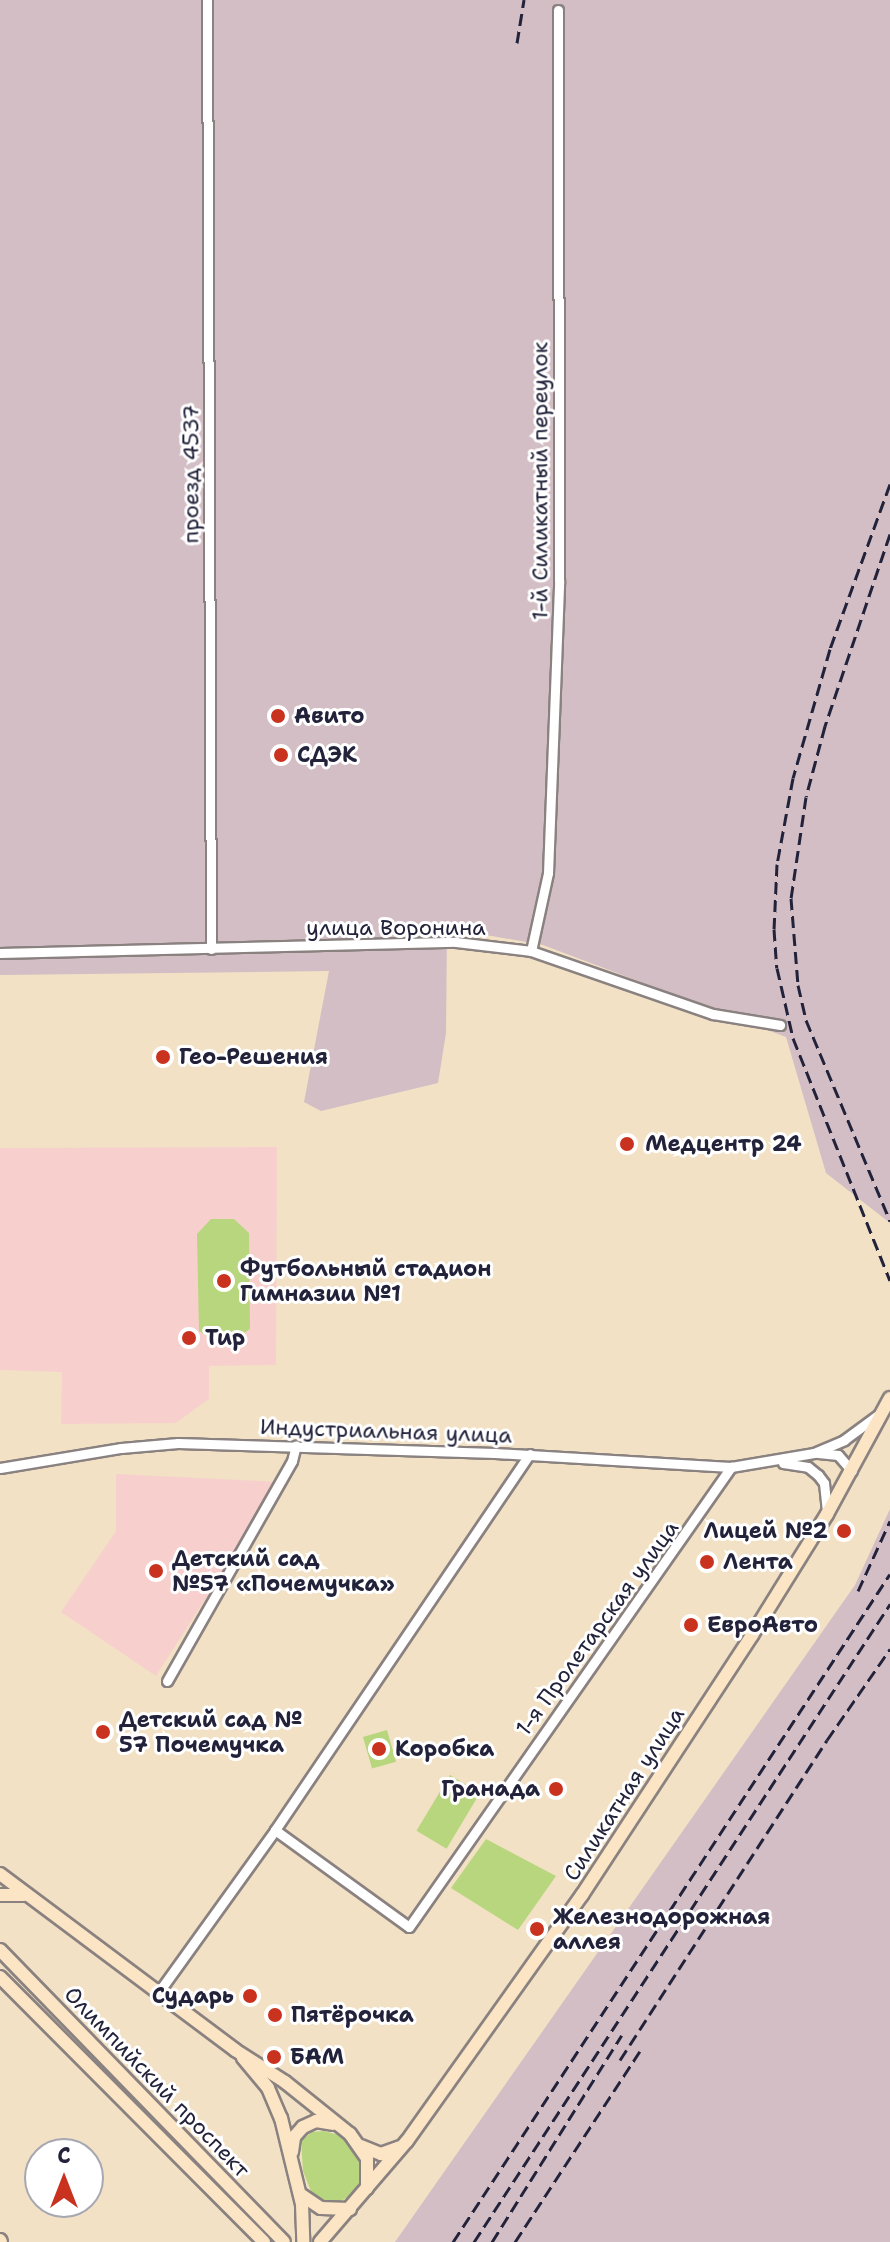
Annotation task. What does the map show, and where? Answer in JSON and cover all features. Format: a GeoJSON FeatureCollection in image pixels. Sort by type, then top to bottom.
{"type":"FeatureCollection","features":[{"type":"Feature","properties":{"kind":"main road","name":"Силикатная улица"},"geometry":{"type":"LineString","coordinates":[[365,2194],[403,2146],[582,1895],[827,1514],[890,1398]]}},
{"type":"Feature","properties":{"kind":"main road"},"geometry":{"type":"LineString","coordinates":[[0,1874],[235,2050],[268,2069],[361,2146],[381,2154],[403,2146]]}},
{"type":"Feature","properties":{"kind":"main road"},"geometry":{"type":"LineString","coordinates":[[0,1895],[16,1892],[29,1897]]}},
{"type":"Feature","properties":{"kind":"main road"},"geometry":{"type":"LineString","coordinates":[[0,1943],[15,1963]]}},
{"type":"Feature","properties":{"kind":"main road","name":"Олимпийский проспект"},"geometry":{"type":"LineString","coordinates":[[0,1950],[284,2242]]}},
{"type":"Feature","properties":{"kind":"main road","name":"Олимпийский проспект"},"geometry":{"type":"LineString","coordinates":[[0,1977],[262,2240]]}},
{"type":"Feature","properties":{"kind":"main road"},"geometry":{"type":"LineString","coordinates":[[235,2050],[273,2098],[300,2194],[303,2242]]}},
{"type":"Feature","properties":{"kind":"main road"},"geometry":{"type":"LineString","coordinates":[[292,2164],[294,2137],[303,2127],[323,2120],[339,2126]]}},
{"type":"Feature","properties":{"kind":"main road"},"geometry":{"type":"LineString","coordinates":[[320,2242],[365,2194],[369,2167],[361,2146]]}},
{"type":"Feature","properties":{"kind":"main road"},"geometry":{"type":"LineString","coordinates":[[300,2194],[329,2210],[350,2209]]}},
{"type":"Feature","properties":{"kind":"street","name":"проезд 4537"},"geometry":{"type":"LineString","coordinates":[[207,0],[211,949]]}},
{"type":"Feature","properties":{"kind":"street","name":"1-й Силикатный переулок"},"geometry":{"type":"LineString","coordinates":[[531,951],[548,873],[559,580],[558,10]]}},
{"type":"Feature","properties":{"kind":"street","name":"улица Воронина"},"geometry":{"type":"LineString","coordinates":[[0,953],[456,942],[531,951],[713,1014],[780,1025]]}},
{"type":"Feature","properties":{"kind":"street","name":"Индустриальная улица"},"geometry":{"type":"LineString","coordinates":[[0,1468],[148,1445],[296,1445],[530,1454],[731,1467],[814,1453],[844,1440],[884,1411]]}},
{"type":"Feature","properties":{"kind":"street"},"geometry":{"type":"LineString","coordinates":[[167,1681],[292,1461],[296,1445]]}},
{"type":"Feature","properties":{"kind":"street"},"geometry":{"type":"LineString","coordinates":[[814,1453],[838,1455],[852,1471]]}},
{"type":"Feature","properties":{"kind":"street"},"geometry":{"type":"LineString","coordinates":[[158,1993],[275,1830],[530,1454]]}},
{"type":"Feature","properties":{"kind":"street","name":"Индустриальная улица"},"geometry":{"type":"LineString","coordinates":[[771,1462],[808,1467],[818,1475],[824,1483],[827,1514]]}},
{"type":"Feature","properties":{"kind":"street","name":"1-я Пролетарская улица"},"geometry":{"type":"LineString","coordinates":[[275,1830],[409,1927],[731,1467]]}},
{"type":"Feature","properties":{"kind":"shaded area"},"geometry":{"type":"Polygon","coordinates":[[[0,0],[890,0],[890,1223],[826,1173],[786,1037],[543,945],[447,928],[446,1033],[438,1083],[321,1111],[304,1102],[329,971],[0,975],[0,0]]]}},
{"type":"Feature","properties":{"kind":"shaded area"},"geometry":{"type":"Polygon","coordinates":[[[277,1147],[276,1365],[209,1366],[209,1399],[176,1423],[61,1424],[62,1372],[0,1370],[0,1148],[277,1147]]]}},
{"type":"Feature","properties":{"kind":"shaded area","name":"Детский сад №57 «Почемучка»"},"geometry":{"type":"Polygon","coordinates":[[[116,1474],[280,1482],[156,1676],[61,1612],[116,1531],[116,1474]]]}},
{"type":"Feature","properties":{"kind":"shaded area"},"geometry":{"type":"Polygon","coordinates":[[[890,1509],[890,2242],[395,2242],[855,1585],[890,1509]]]}},
{"type":"Feature","properties":{"kind":"green space","name":"Футбольный стадион Гимназии №1"},"geometry":{"type":"Polygon","coordinates":[[[211,1219],[234,1219],[249,1233],[250,1329],[233,1341],[215,1341],[199,1331],[197,1234],[211,1219]]]}},
{"type":"Feature","properties":{"kind":"green space","name":"Коробка"},"geometry":{"type":"Polygon","coordinates":[[[387,1730],[396,1762],[372,1769],[363,1737],[387,1730]]]}},
{"type":"Feature","properties":{"kind":"green space"},"geometry":{"type":"Polygon","coordinates":[[[450,1775],[480,1793],[447,1849],[417,1831],[450,1775]]]}},
{"type":"Feature","properties":{"kind":"green space"},"geometry":{"type":"Polygon","coordinates":[[[486,1839],[556,1876],[518,1930],[451,1888],[486,1839]]]}},
{"type":"Feature","properties":{"kind":"green space"},"geometry":{"type":"Polygon","coordinates":[[[312,2132],[339,2135],[362,2162],[359,2189],[340,2202],[320,2201],[312,2194],[303,2171],[301,2141],[312,2132]]]}},
{"type":"Feature","properties":{"kind":"railway"},"geometry":{"type":"LineString","coordinates":[[517,43],[524,0]]}},
{"type":"Feature","properties":{"kind":"railway"},"geometry":{"type":"LineString","coordinates":[[890,484],[830,649],[793,778],[777,864],[774,929],[777,968],[793,1038],[890,1280]]}},
{"type":"Feature","properties":{"kind":"railway"},"geometry":{"type":"LineString","coordinates":[[890,534],[825,726],[806,797],[791,898],[798,985],[806,1020],[890,1221]]}},
{"type":"Feature","properties":{"kind":"railway"},"geometry":{"type":"LineString","coordinates":[[858,1591],[890,1521]]}},
{"type":"Feature","properties":{"kind":"railway"},"geometry":{"type":"LineString","coordinates":[[453,2242],[890,1574]]}},
{"type":"Feature","properties":{"kind":"railway"},"geometry":{"type":"LineString","coordinates":[[474,2242],[890,1604]]}},
{"type":"Feature","properties":{"kind":"railway"},"geometry":{"type":"LineString","coordinates":[[620,2060],[827,1740],[890,1649]]}},
{"type":"Feature","properties":{"kind":"railway"},"geometry":{"type":"LineString","coordinates":[[492,2242],[622,2035]]}},
{"type":"Feature","properties":{"kind":"railway"},"geometry":{"type":"LineString","coordinates":[[515,2242],[640,2051]]}},
{"type":"Feature","properties":{"kind":"place","name":"Авито"},"geometry":{"type":"Point","coordinates":[278,716]}},
{"type":"Feature","properties":{"kind":"place","name":"СДЭК"},"geometry":{"type":"Point","coordinates":[281,755]}},
{"type":"Feature","properties":{"kind":"place","name":"Гео-Решения"},"geometry":{"type":"Point","coordinates":[163,1057]}},
{"type":"Feature","properties":{"kind":"place","name":"Медцентр 24"},"geometry":{"type":"Point","coordinates":[627,1144]}},
{"type":"Feature","properties":{"kind":"place","name":"Футбольный стадион Гимназии №1"},"geometry":{"type":"Point","coordinates":[224,1281]}},
{"type":"Feature","properties":{"kind":"place","name":"Тир"},"geometry":{"type":"Point","coordinates":[189,1338]}},
{"type":"Feature","properties":{"kind":"place","name":"Лицей №2"},"geometry":{"type":"Point","coordinates":[844,1531]}},
{"type":"Feature","properties":{"kind":"place","name":"Лента"},"geometry":{"type":"Point","coordinates":[707,1562]}},
{"type":"Feature","properties":{"kind":"place","name":"Детский сад №57 «Почемучка»"},"geometry":{"type":"Point","coordinates":[156,1571]}},
{"type":"Feature","properties":{"kind":"place","name":"ЕвроАвто"},"geometry":{"type":"Point","coordinates":[691,1625]}},
{"type":"Feature","properties":{"kind":"place","name":"Детский сад № 57 Почемучка"},"geometry":{"type":"Point","coordinates":[103,1732]}},
{"type":"Feature","properties":{"kind":"place","name":"Коробка"},"geometry":{"type":"Point","coordinates":[379,1749]}},
{"type":"Feature","properties":{"kind":"place","name":"Гранада"},"geometry":{"type":"Point","coordinates":[556,1789]}},
{"type":"Feature","properties":{"kind":"place","name":"Железнодорожная аллея"},"geometry":{"type":"Point","coordinates":[537,1929]}},
{"type":"Feature","properties":{"kind":"place","name":"Сударь"},"geometry":{"type":"Point","coordinates":[250,1996]}},
{"type":"Feature","properties":{"kind":"place","name":"Пятёрочка"},"geometry":{"type":"Point","coordinates":[275,2015]}},
{"type":"Feature","properties":{"kind":"place","name":"БАМ"},"geometry":{"type":"Point","coordinates":[274,2057]}}]}
